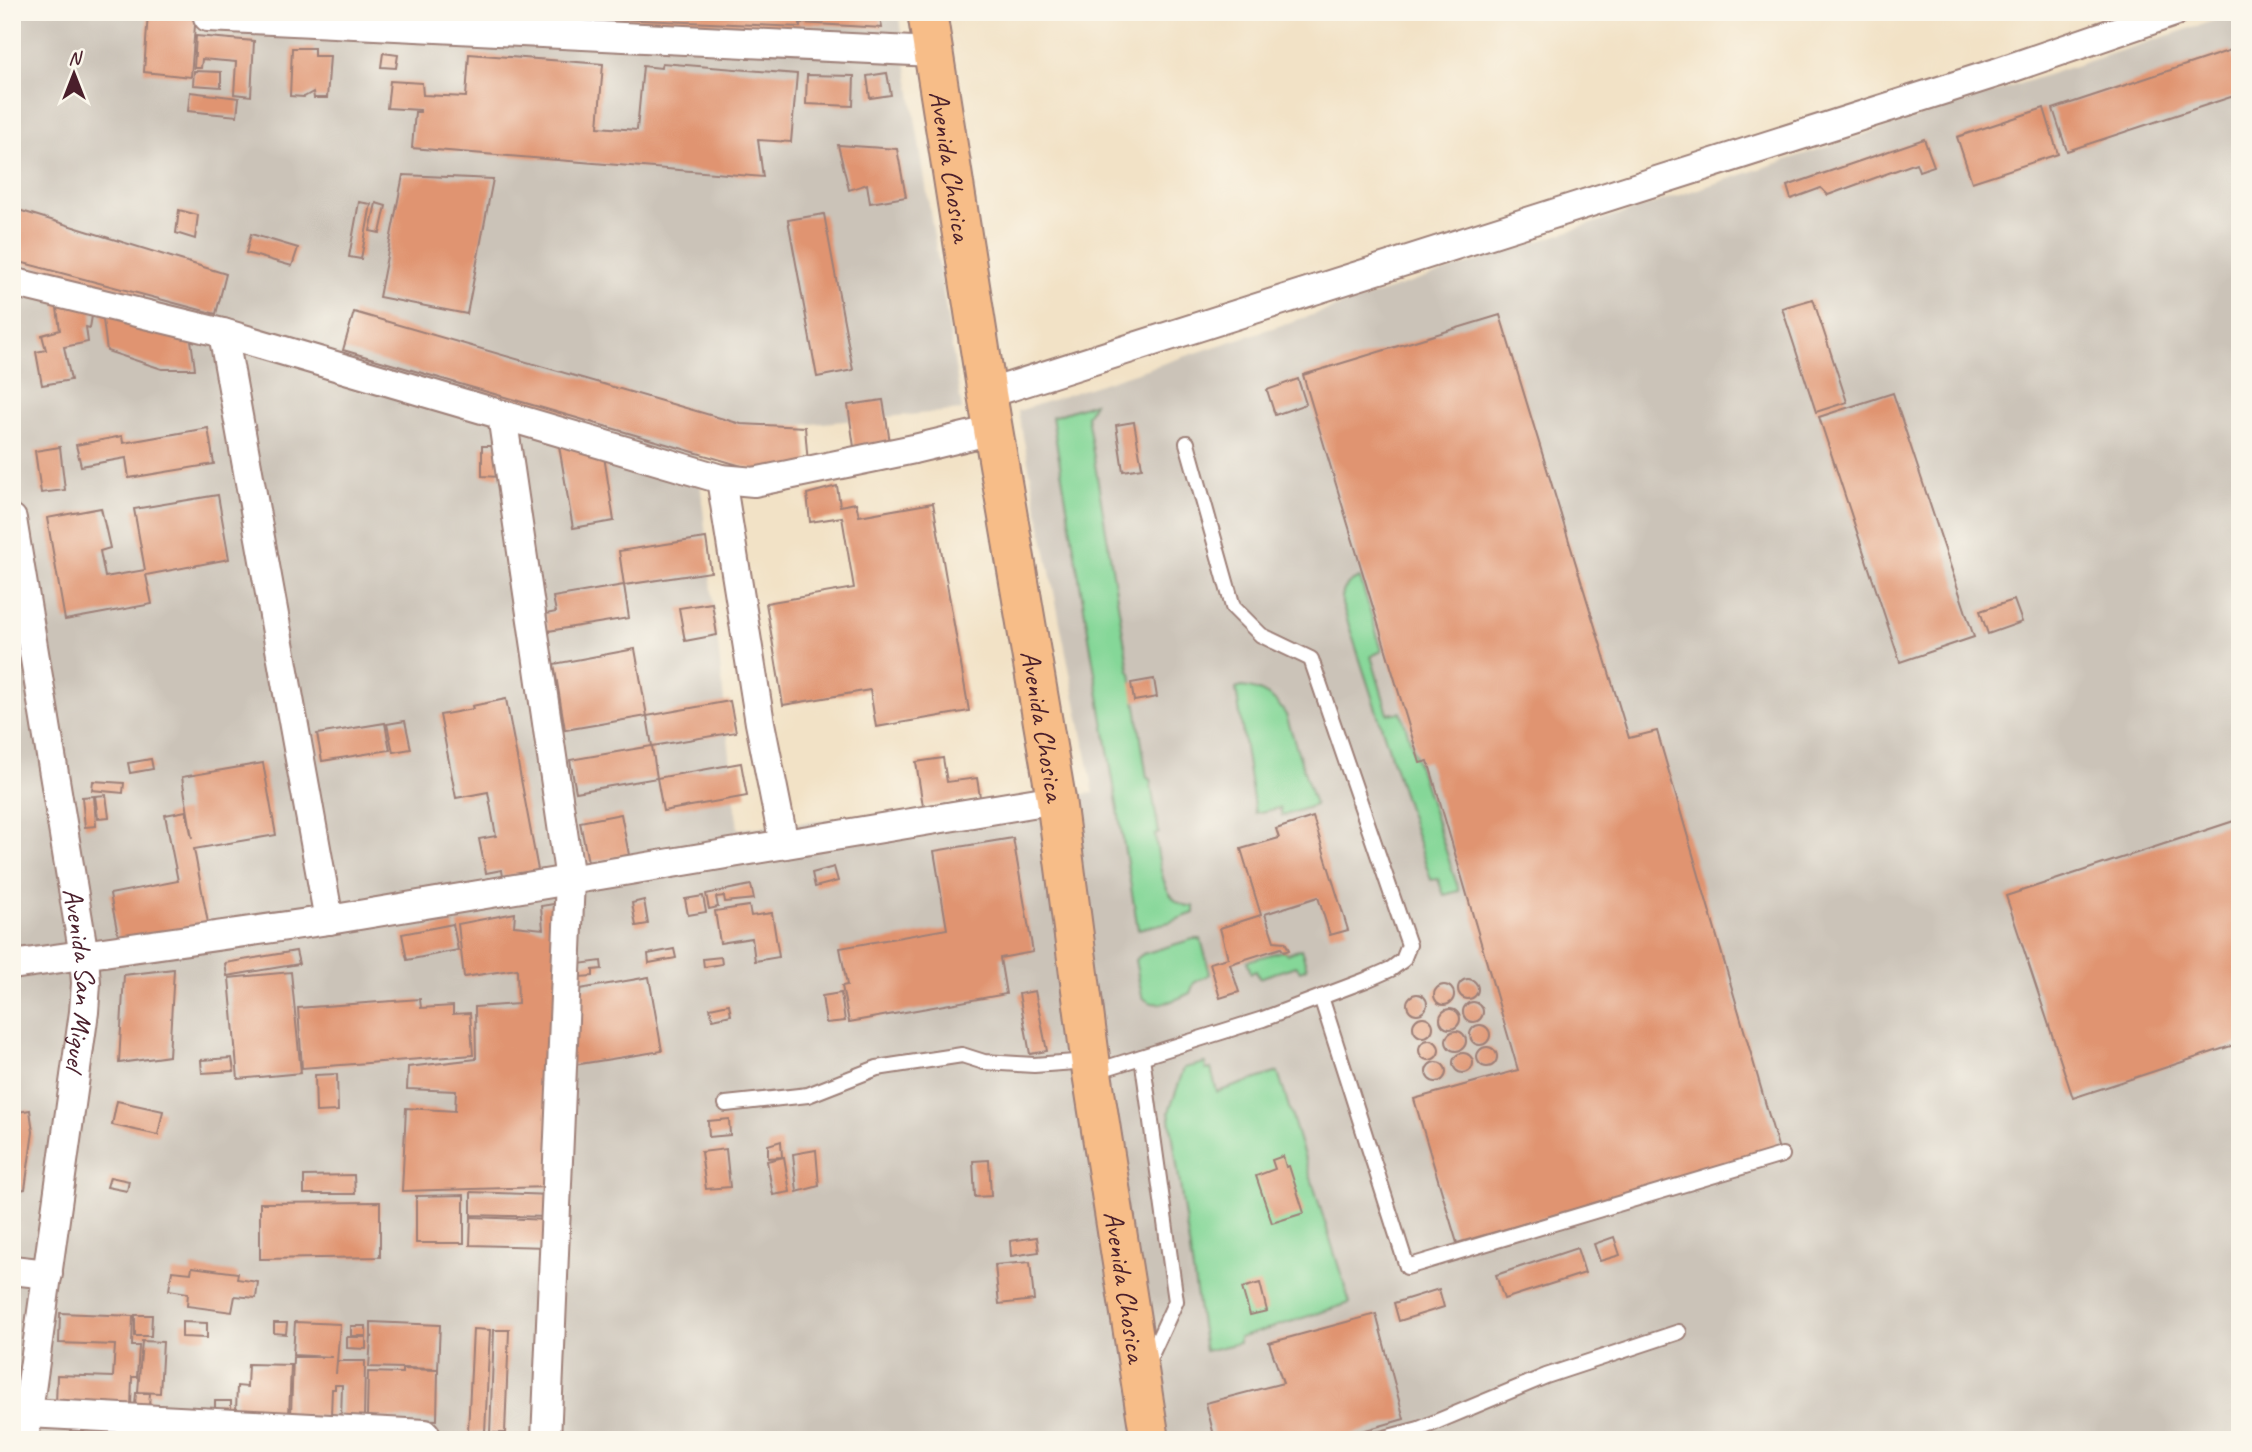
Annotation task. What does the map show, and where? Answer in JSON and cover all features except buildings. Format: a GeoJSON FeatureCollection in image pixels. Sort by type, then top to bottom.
{"type":"FeatureCollection","features":[{"type":"Feature","properties":{"kind":"main road","name":"Avenida Chosica"},"geometry":{"type":"LineString","coordinates":[[926,12],[1056,799],[1091,1067],[1150,1440]]}},
{"type":"Feature","properties":{"kind":"street"},"geometry":{"type":"LineString","coordinates":[[12,282],[223,333],[721,479],[754,482],[914,449],[990,412],[2174,12]]}},
{"type":"Feature","properties":{"kind":"street"},"geometry":{"type":"LineString","coordinates":[[208,17],[933,52]]}},
{"type":"Feature","properties":{"kind":"street"},"geometry":{"type":"LineString","coordinates":[[223,333],[328,920]]}},
{"type":"Feature","properties":{"kind":"street"},"geometry":{"type":"LineString","coordinates":[[502,415],[570,880],[546,1440]]}},
{"type":"Feature","properties":{"kind":"street"},"geometry":{"type":"LineString","coordinates":[[721,479],[760,723],[784,844]]}},
{"type":"Feature","properties":{"kind":"street","name":"Avenida San Miguel"},"geometry":{"type":"LineString","coordinates":[[12,519],[84,956],[86,983],[26,1427]]}},
{"type":"Feature","properties":{"kind":"street"},"geometry":{"type":"LineString","coordinates":[[12,965],[328,920],[1056,799]]}},
{"type":"Feature","properties":{"kind":"street"},"geometry":{"type":"LineString","coordinates":[[12,1270],[48,1274]]}},
{"type":"Feature","properties":{"kind":"street"},"geometry":{"type":"LineString","coordinates":[[26,1427],[425,1434]]}},
{"type":"Feature","properties":{"kind":"lane"},"geometry":{"type":"LineString","coordinates":[[726,1104],[808,1095],[877,1068],[962,1055],[984,1062],[1091,1067],[1142,1057],[1263,1019],[1391,969],[1403,960],[1409,945],[1311,659],[1261,635],[1233,607],[1187,443]]}},
{"type":"Feature","properties":{"kind":"lane"},"geometry":{"type":"LineString","coordinates":[[1321,997],[1407,1267],[1782,1155]]}},
{"type":"Feature","properties":{"kind":"lane"},"geometry":{"type":"LineString","coordinates":[[1140,1378],[1176,1301],[1142,1057]]}},
{"type":"Feature","properties":{"kind":"lane"},"geometry":{"type":"LineString","coordinates":[[1377,1440],[1419,1430],[1546,1376],[1679,1332]]}},
{"type":"Feature","properties":{"kind":"shaded area"},"geometry":{"type":"Polygon","coordinates":[[[12,12],[898,12],[962,410],[695,435],[738,829],[1094,793],[1018,411],[2240,12],[2240,1440],[12,1440],[12,12]]]}},
{"type":"Feature","properties":{"kind":"green space"},"geometry":{"type":"Polygon","coordinates":[[[1094,403],[1087,416],[1147,778],[1150,779],[1159,833],[1155,835],[1160,868],[1168,891],[1175,899],[1183,905],[1194,906],[1194,913],[1138,929],[1052,417],[1094,403]]]}},
{"type":"Feature","properties":{"kind":"green space"},"geometry":{"type":"Polygon","coordinates":[[[1360,578],[1382,651],[1371,656],[1388,714],[1401,712],[1459,891],[1444,895],[1438,879],[1431,880],[1342,604],[1345,588],[1360,578]]]}},
{"type":"Feature","properties":{"kind":"green space"},"geometry":{"type":"Polygon","coordinates":[[[1242,687],[1268,695],[1286,715],[1315,805],[1282,816],[1280,808],[1255,813],[1236,689],[1242,687]]]}},
{"type":"Feature","properties":{"kind":"green space"},"geometry":{"type":"Polygon","coordinates":[[[1201,939],[1210,974],[1194,983],[1190,993],[1178,999],[1152,1003],[1142,996],[1135,960],[1143,954],[1201,939]]]}},
{"type":"Feature","properties":{"kind":"green space"},"geometry":{"type":"Polygon","coordinates":[[[1301,949],[1307,968],[1300,971],[1296,966],[1259,978],[1256,971],[1251,973],[1247,961],[1282,951],[1287,954],[1301,949]]]}},
{"type":"Feature","properties":{"kind":"green space"},"geometry":{"type":"Polygon","coordinates":[[[1205,1063],[1206,1070],[1211,1069],[1217,1092],[1278,1072],[1350,1303],[1239,1338],[1239,1343],[1205,1351],[1169,1112],[1184,1068],[1205,1063]]]}}]}
